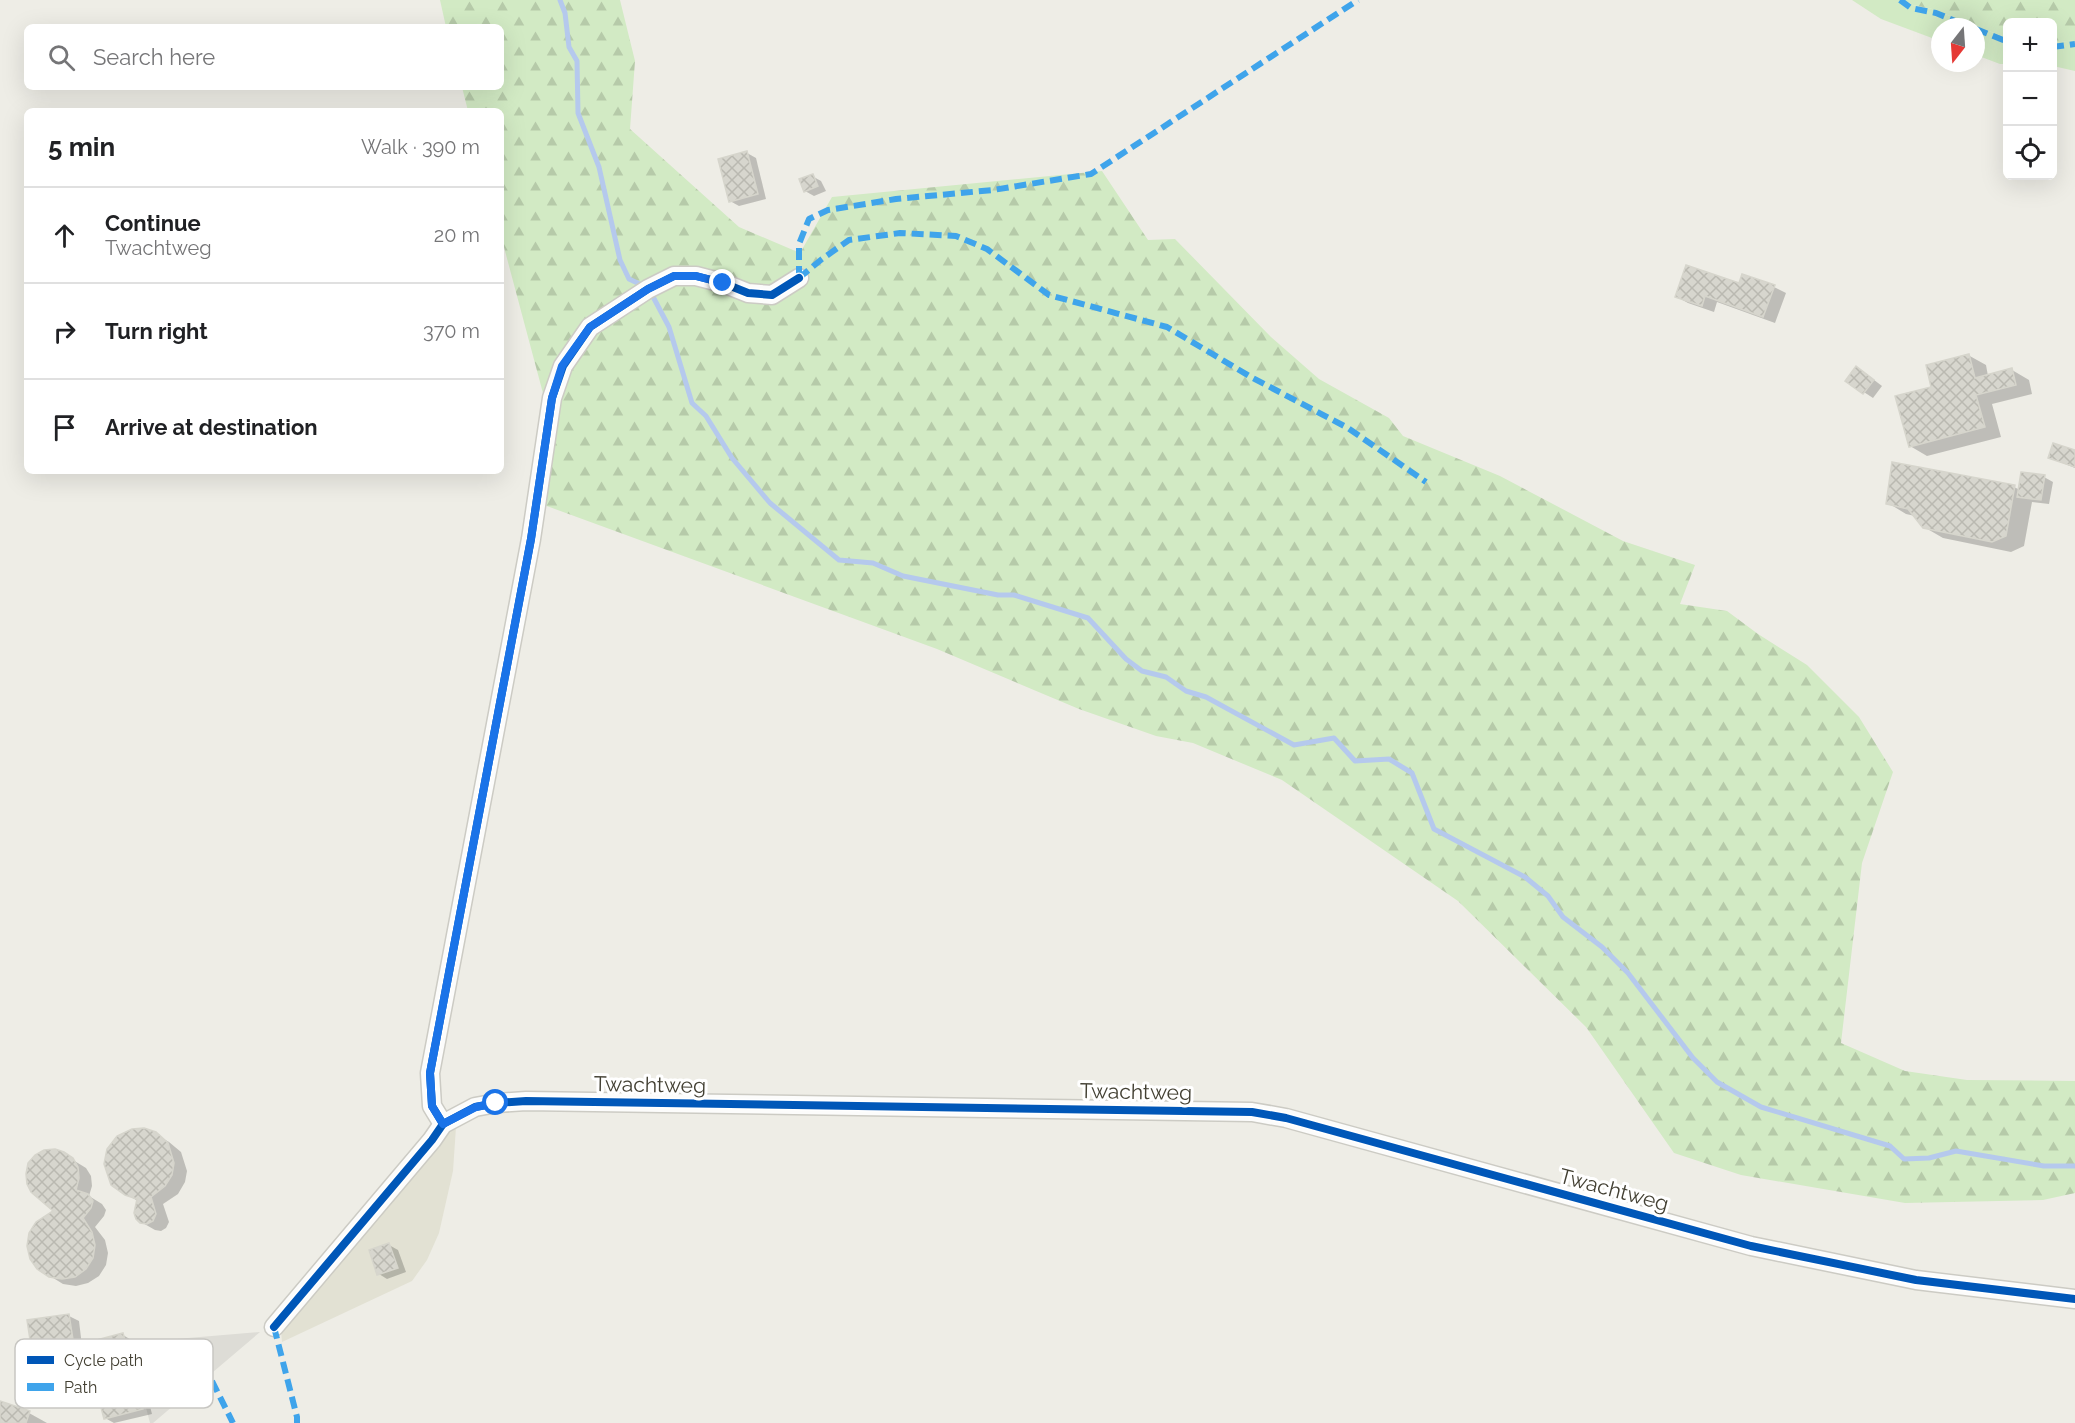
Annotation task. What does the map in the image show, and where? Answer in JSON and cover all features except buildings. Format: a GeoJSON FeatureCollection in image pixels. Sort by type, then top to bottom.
{"type":"FeatureCollection","features":[{"type":"Feature","properties":{"kind":"street"},"geometry":{"type":"LineString","coordinates":[[443,1124],[432,1106],[430,1073],[531,539],[552,398],[562,366],[590,327],[648,289],[674,276],[696,276],[748,293],[772,296],[799,278]]}},
{"type":"Feature","properties":{"kind":"street","name":"Twachtweg"},"geometry":{"type":"LineString","coordinates":[[274,1327],[443,1124],[476,1107],[526,1101],[1252,1112],[1286,1118],[1751,1246],[1916,1280],[2075,1299]]}},
{"type":"Feature","properties":{"kind":"shaded area"},"geometry":{"type":"Polygon","coordinates":[[[456,1127],[453,1171],[439,1233],[427,1260],[412,1281],[282,1342],[281,1331],[425,1163],[446,1134],[456,1127]]]}},
{"type":"Feature","properties":{"kind":"shaded area"},"geometry":{"type":"Polygon","coordinates":[[[260,1332],[213,1372],[213,1339],[177,1339],[260,1332]]]}},
{"type":"Feature","properties":{"kind":"shaded area"},"geometry":{"type":"Polygon","coordinates":[[[146,1408],[171,1408],[153,1423],[150,1423],[146,1408]]]}},
{"type":"Feature","properties":{"kind":"green space"},"geometry":{"type":"Polygon","coordinates":[[[440,0],[620,0],[635,61],[630,129],[739,227],[800,253],[832,197],[1102,171],[1148,240],[1175,239],[1271,337],[1319,379],[1389,418],[1403,436],[1500,476],[1623,541],[1695,565],[1680,604],[1727,611],[1807,665],[1859,717],[1893,772],[1862,863],[1841,1043],[1905,1071],[1967,1080],[2075,1081],[2075,1193],[2043,1200],[1905,1203],[1741,1175],[1674,1153],[1586,1027],[1458,901],[1282,780],[1193,743],[1156,736],[1079,709],[937,649],[544,505],[562,398],[544,397],[504,247],[504,108],[467,108],[463,90],[504,90],[504,24],[445,24],[440,0]]]}},
{"type":"Feature","properties":{"kind":"green space"},"geometry":{"type":"Polygon","coordinates":[[[1852,0],[1904,0],[1955,18],[1931,18],[1931,38],[1881,19],[1852,0]]]}},
{"type":"Feature","properties":{"kind":"green space"},"geometry":{"type":"Polygon","coordinates":[[[1904,0],[2075,0],[2075,40],[2057,42],[2057,18],[2003,18],[2003,36],[1985,29],[1985,18],[1955,18],[1904,0]]]}},
{"type":"Feature","properties":{"kind":"green space"},"geometry":{"type":"Polygon","coordinates":[[[1985,29],[2003,36],[2003,64],[1985,58],[1985,29]]]}},
{"type":"Feature","properties":{"kind":"green space"},"geometry":{"type":"Polygon","coordinates":[[[2075,40],[2075,71],[2057,67],[2057,42],[2075,40]]]}},
{"type":"Feature","properties":{"kind":"waterway"},"geometry":{"type":"LineString","coordinates":[[560,0],[565,13],[569,47],[577,61],[578,113],[599,167],[620,260],[629,279],[646,287]]}},
{"type":"Feature","properties":{"kind":"waterway"},"geometry":{"type":"LineString","coordinates":[[650,291],[669,327],[692,403],[706,416],[732,458],[770,503],[839,560],[873,563],[903,576],[998,595],[1014,595],[1088,618],[1126,659],[1142,671],[1166,677],[1186,691],[1206,697],[1294,745],[1334,738],[1355,761],[1389,759],[1412,773],[1434,829],[1525,877],[1548,896],[1563,917],[1602,947],[1628,973],[1693,1058],[1717,1082],[1761,1107],[1890,1146],[1904,1159],[1929,1158],[1956,1151],[2044,1166],[2075,1166]]}},
{"type":"Feature","properties":{"kind":"marked path"},"geometry":{"type":"LineString","coordinates":[[799,278],[799,244],[809,219],[828,210],[896,199],[993,190],[1091,174],[1358,0]]}},
{"type":"Feature","properties":{"kind":"marked path"},"geometry":{"type":"LineString","coordinates":[[1900,0],[1911,8],[1948,18]]}},
{"type":"Feature","properties":{"kind":"marked path"},"geometry":{"type":"LineString","coordinates":[[1985,33],[2003,40]]}},
{"type":"Feature","properties":{"kind":"marked path"},"geometry":{"type":"LineString","coordinates":[[2057,46],[2075,44]]}},
{"type":"Feature","properties":{"kind":"marked path"},"geometry":{"type":"LineString","coordinates":[[799,278],[849,240],[900,233],[956,236],[987,249],[1049,295],[1167,327],[1251,377],[1348,428],[1426,482]]}},
{"type":"Feature","properties":{"kind":"marked path"},"geometry":{"type":"LineString","coordinates":[[274,1327],[297,1423]]}},
{"type":"Feature","properties":{"kind":"marked path"},"geometry":{"type":"LineString","coordinates":[[213,1383],[233,1423]]}},
{"type":"Feature","properties":{"kind":"cycle path"},"geometry":{"type":"LineString","coordinates":[[443,1124],[432,1106],[430,1073],[531,539],[552,398],[563,366],[590,327],[648,289],[674,276],[696,276],[748,293],[772,295],[799,278]]}},
{"type":"Feature","properties":{"kind":"cycle path"},"geometry":{"type":"LineString","coordinates":[[274,1327],[443,1124],[475,1107],[526,1101],[1252,1112],[1286,1118],[1751,1246],[1916,1280],[2075,1299]]}},
{"type":"Feature","properties":{"kind":"route"},"geometry":{"type":"LineString","coordinates":[[496,1103],[476,1107],[443,1124],[432,1106],[430,1073],[531,539],[552,398],[562,366],[590,327],[648,289],[674,276],[696,276],[723,283]]}}]}
